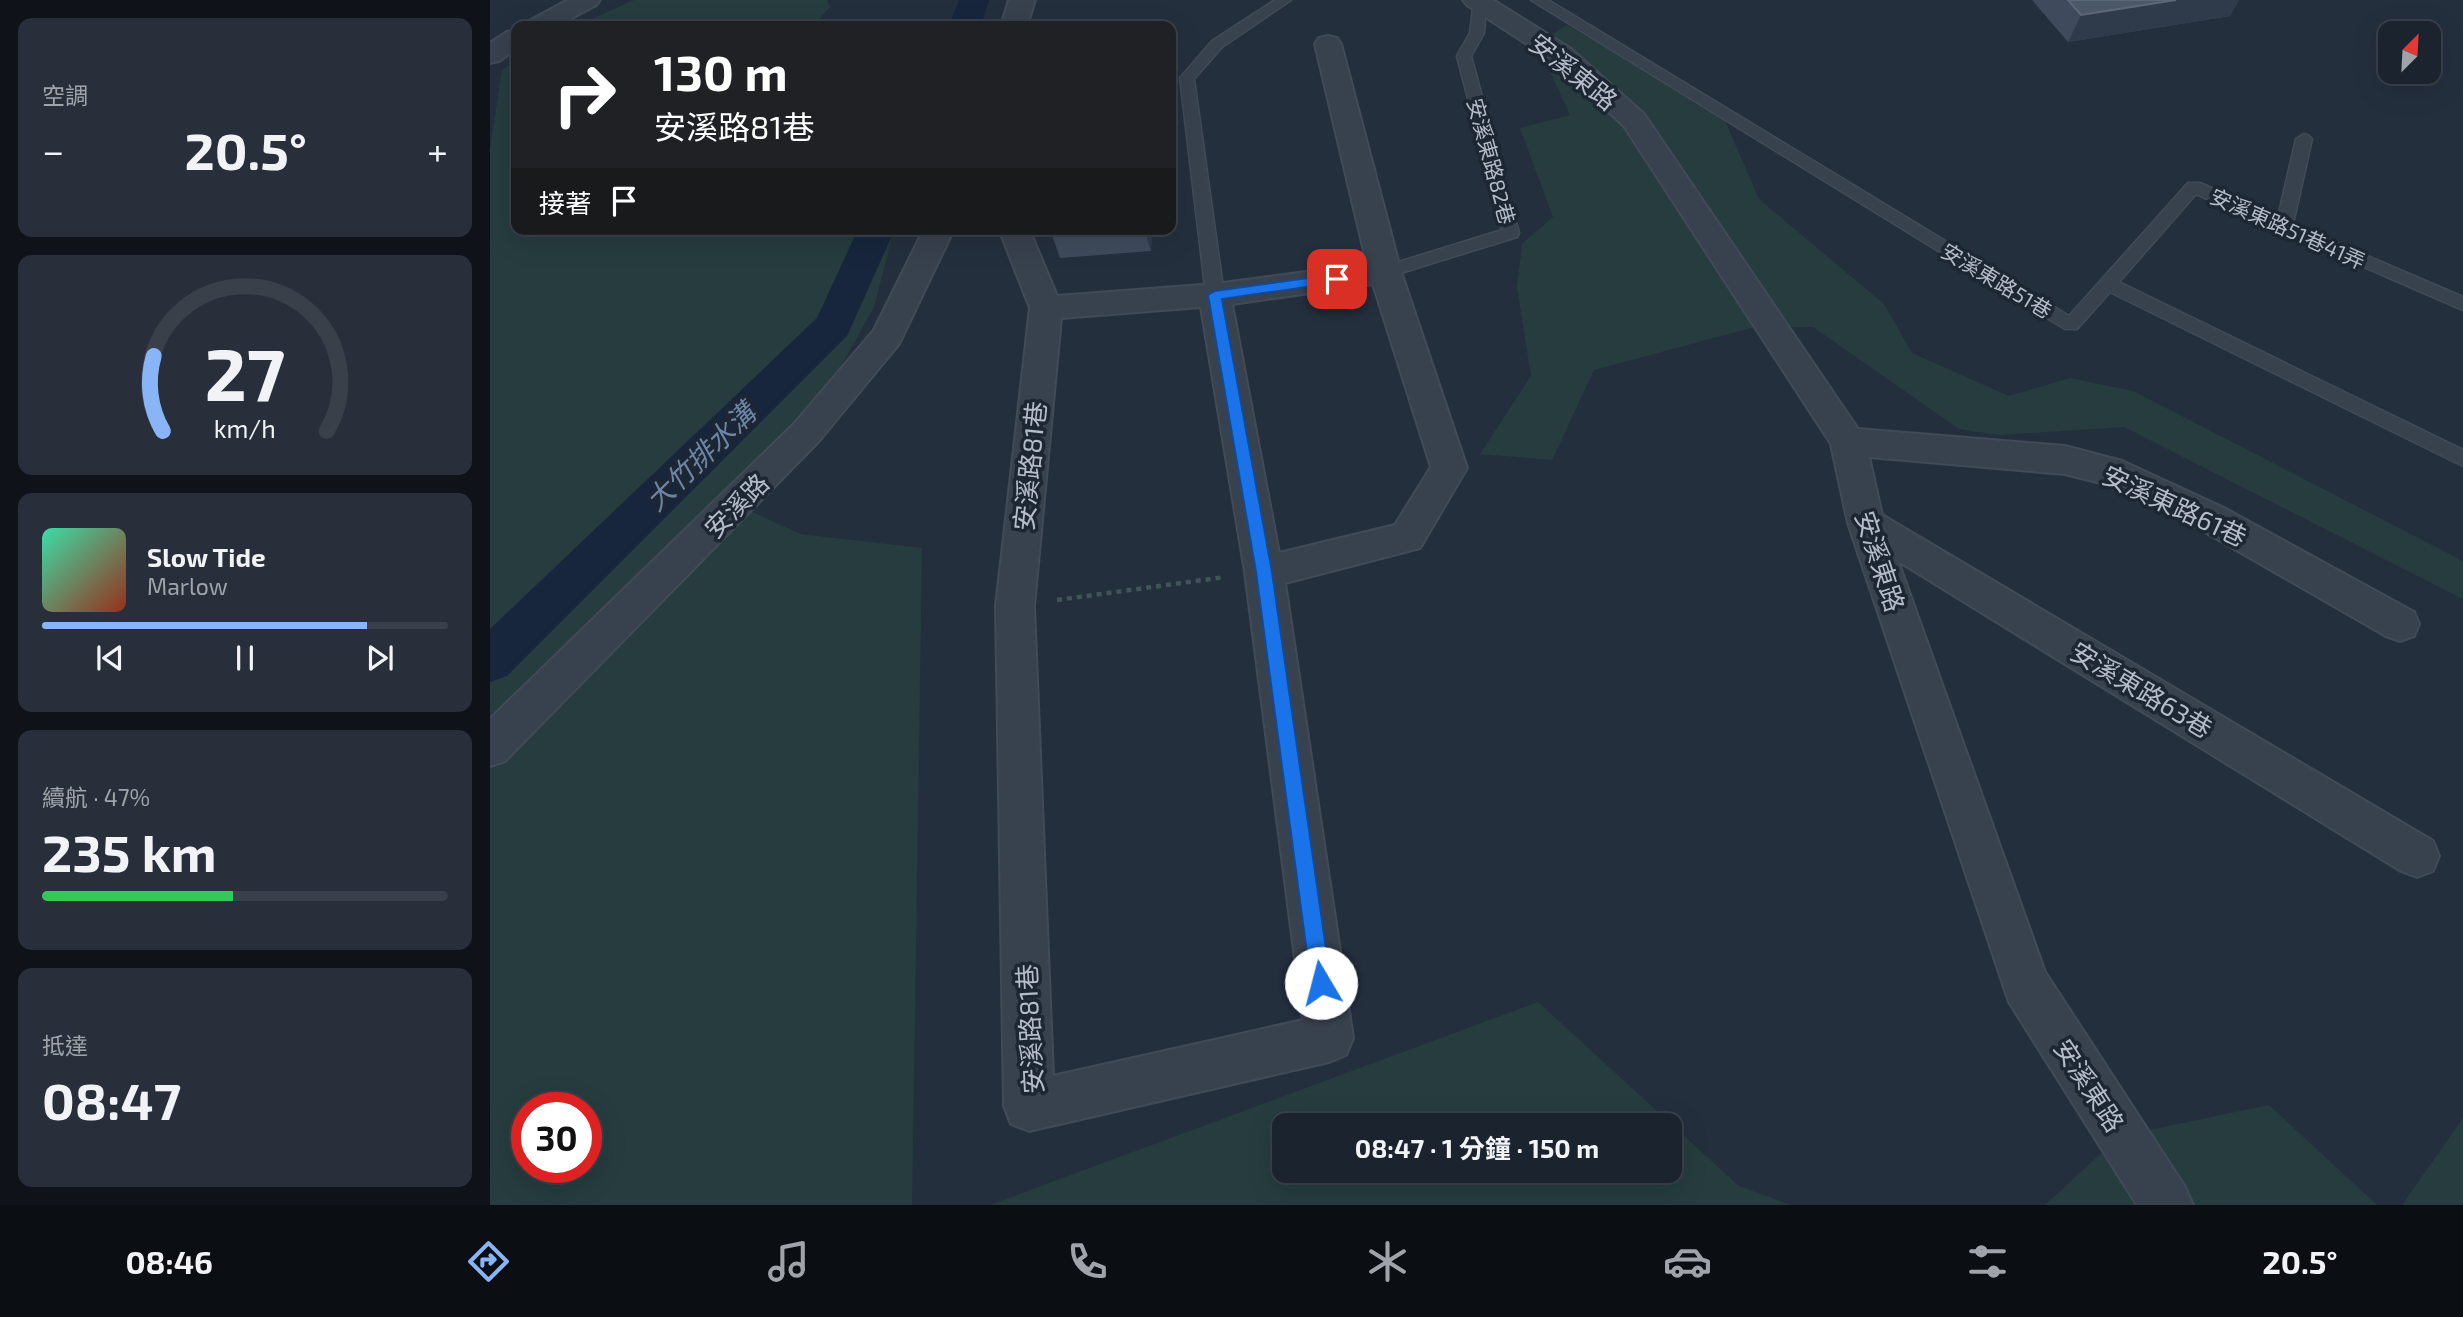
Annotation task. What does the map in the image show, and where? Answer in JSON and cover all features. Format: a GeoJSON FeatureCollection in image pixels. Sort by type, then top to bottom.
{"type":"FeatureCollection","features":[{"type":"Feature","properties":{"kind":"street"},"geometry":{"type":"LineString","coordinates":[[547,21],[587,0]]}},
{"type":"Feature","properties":{"kind":"street"},"geometry":{"type":"LineString","coordinates":[[1016,21],[1022,0]]}},
{"type":"Feature","properties":{"kind":"street","name":"安溪東路"},"geometry":{"type":"LineString","coordinates":[[1478,1],[1562,55],[1634,120],[1848,442],[1867,523],[2026,985],[2167,1205]]}},
{"type":"Feature","properties":{"kind":"street"},"geometry":{"type":"LineString","coordinates":[[490,55],[511,41]]}},
{"type":"Feature","properties":{"kind":"street"},"geometry":{"type":"LineString","coordinates":[[1264,572],[1407,537],[1449,468],[1385,272],[1328,44]]}},
{"type":"Feature","properties":{"kind":"street","name":"安溪路"},"geometry":{"type":"LineString","coordinates":[[490,747],[806,433],[887,336],[936,235]]}},
{"type":"Feature","properties":{"kind":"street","name":"安溪路81巷"},"geometry":{"type":"LineString","coordinates":[[1016,235],[1046,308],[1015,606],[1029,1105],[1329,1038],[1264,572],[1215,295]]}},
{"type":"Feature","properties":{"kind":"street"},"geometry":{"type":"LineString","coordinates":[[1046,308],[1215,295],[1385,272]]}},
{"type":"Feature","properties":{"kind":"street","name":"安溪東路61巷"},"geometry":{"type":"LineString","coordinates":[[1848,442],[2064,460],[2109,471],[2211,518],[2400,624]]}},
{"type":"Feature","properties":{"kind":"street","name":"安溪東路63巷"},"geometry":{"type":"LineString","coordinates":[[1867,523],[2417,856]]}},
{"type":"Feature","properties":{"kind":"lane","name":"安溪路81巷"},"geometry":{"type":"LineString","coordinates":[[1215,295],[1186,78],[1217,44],[1284,0]]}},
{"type":"Feature","properties":{"kind":"lane","name":"安溪東路51巷"},"geometry":{"type":"LineString","coordinates":[[1538,0],[2071,325],[2108,284]]}},
{"type":"Feature","properties":{"kind":"lane","name":"安溪東路82巷"},"geometry":{"type":"LineString","coordinates":[[1385,272],[1511,233],[1464,56],[1477,33],[1478,1]]}},
{"type":"Feature","properties":{"kind":"lane"},"geometry":{"type":"LineString","coordinates":[[2284,226],[2304,139]]}},
{"type":"Feature","properties":{"kind":"lane","name":"安溪東路51巷41弄"},"geometry":{"type":"LineString","coordinates":[[2108,284],[2194,187],[2463,304]]}},
{"type":"Feature","properties":{"kind":"lane"},"geometry":{"type":"LineString","coordinates":[[2108,284],[2463,459]]}},
{"type":"Feature","properties":{"kind":"path"},"geometry":{"type":"LineString","coordinates":[[1015,606],[1264,572]]}},
{"type":"Feature","properties":{"kind":"green space"},"geometry":{"type":"Polygon","coordinates":[[[634,0],[827,0],[830,7],[817,21],[587,21],[634,0]]]}},
{"type":"Feature","properties":{"kind":"green space"},"geometry":{"type":"Polygon","coordinates":[[[1567,25],[1722,114],[1759,199],[1884,304],[1912,353],[2009,396],[2070,378],[2133,391],[2463,561],[2463,599],[2124,427],[1999,435],[1959,429],[1813,327],[1751,328],[1594,370],[1552,460],[1480,454],[1531,376],[1517,287],[1522,244],[1553,217],[1520,128],[1570,115],[1537,44],[1567,25]]]}},
{"type":"Feature","properties":{"kind":"green space"},"geometry":{"type":"Polygon","coordinates":[[[511,64],[511,235],[892,235],[874,307],[821,402],[740,506],[800,534],[922,548],[912,1205],[490,1205],[490,149],[502,70],[511,64]]]}},
{"type":"Feature","properties":{"kind":"green space"},"geometry":{"type":"Polygon","coordinates":[[[1538,1002],[1659,1113],[1272,1113],[1272,1183],[1682,1183],[1682,1134],[1739,1186],[1791,1205],[990,1205],[1538,1002]]]}},
{"type":"Feature","properties":{"kind":"green space"},"geometry":{"type":"Polygon","coordinates":[[[2269,1105],[2377,1205],[2045,1205],[2120,1136],[2269,1105]]]}},
{"type":"Feature","properties":{"kind":"green space"},"geometry":{"type":"Polygon","coordinates":[[[2463,1118],[2463,1205],[2402,1205],[2463,1118]]]}},
{"type":"Feature","properties":{"kind":"building"},"geometry":{"type":"Polygon","coordinates":[[[2068,0],[2176,0],[2081,15],[2068,0]]]}},
{"type":"Feature","properties":{"kind":"waterway","name":"大竹排水溝"},"geometry":{"type":"LineString","coordinates":[[967,21],[974,0]]}},
{"type":"Feature","properties":{"kind":"waterway","name":"大竹排水溝"},"geometry":{"type":"LineString","coordinates":[[490,661],[833,326],[874,235]]}},
{"type":"Feature","properties":{"kind":"route"},"geometry":{"type":"LineString","coordinates":[[1321,983],[1264,572],[1215,295],[1337,279]]}}]}
